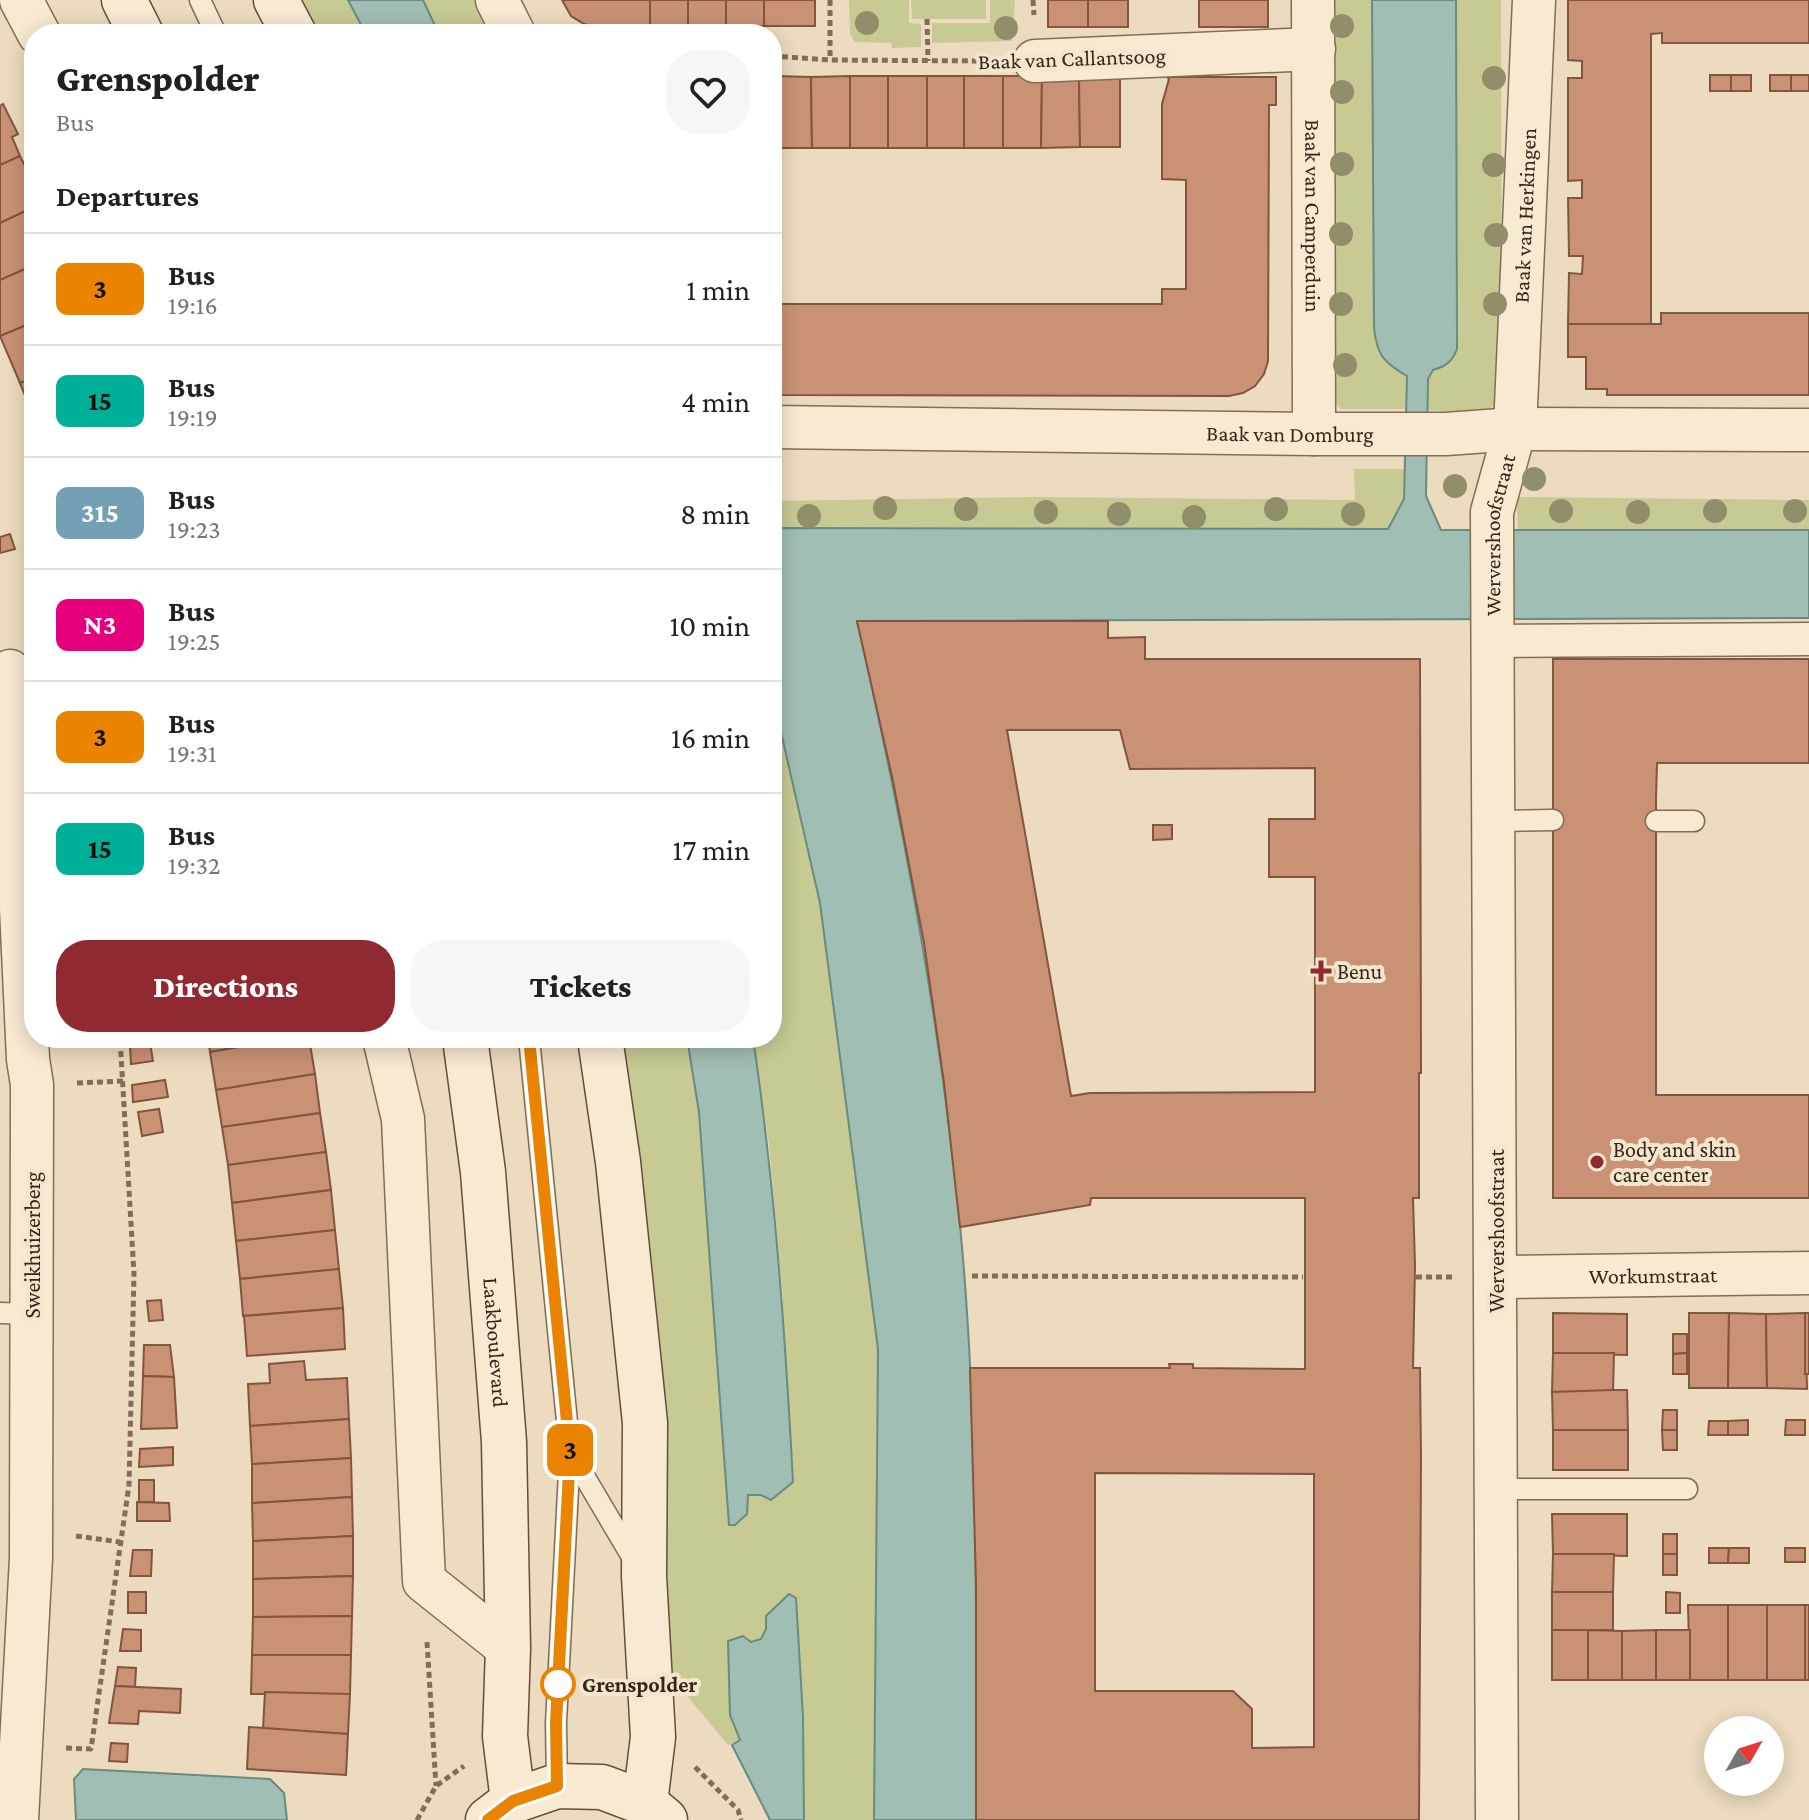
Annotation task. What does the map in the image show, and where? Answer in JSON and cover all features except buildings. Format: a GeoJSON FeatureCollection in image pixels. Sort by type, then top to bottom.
{"type":"FeatureCollection","features":[{"type":"Feature","properties":{"kind":"main road"},"geometry":{"type":"LineString","coordinates":[[124,0],[136,24]]}},
{"type":"Feature","properties":{"kind":"main road"},"geometry":{"type":"LineString","coordinates":[[276,0],[289,24]]}},
{"type":"Feature","properties":{"kind":"main road","name":"Laakboulevard"},"geometry":{"type":"LineString","coordinates":[[466,1048],[483,1172],[504,1442],[508,1648],[500,1810]]}},
{"type":"Feature","properties":{"kind":"main road"},"geometry":{"type":"LineString","coordinates":[[500,1810],[557,1786],[602,1787],[655,1811],[644,1576],[645,1423],[618,1162],[601,1048]]}},
{"type":"Feature","properties":{"kind":"street"},"geometry":{"type":"LineString","coordinates":[[21,0],[34,24]]}},
{"type":"Feature","properties":{"kind":"street"},"geometry":{"type":"LineString","coordinates":[[497,0],[509,24]]}},
{"type":"Feature","properties":{"kind":"street","name":"Baak van Camperduin"},"geometry":{"type":"LineString","coordinates":[[1313,0],[1314,434]]}},
{"type":"Feature","properties":{"kind":"street","name":"Baak van Herkingen"},"geometry":{"type":"LineString","coordinates":[[1515,429],[1534,0]]}},
{"type":"Feature","properties":{"kind":"street","name":"Baak van Callantsoog"},"geometry":{"type":"LineString","coordinates":[[1035,61],[1314,49]]}},
{"type":"Feature","properties":{"kind":"street","name":"Baak van Domburg"},"geometry":{"type":"LineString","coordinates":[[782,427],[1314,434],[1446,434],[1515,429],[1809,430]]}},
{"type":"Feature","properties":{"kind":"street","name":"Wervershoofstraat"},"geometry":{"type":"LineString","coordinates":[[1497,1820],[1492,512],[1515,429]]}},
{"type":"Feature","properties":{"kind":"street","name":"Wervershoofstraat"},"geometry":{"type":"LineString","coordinates":[[1493,636],[1809,639]]}},
{"type":"Feature","properties":{"kind":"street","name":"Sweikhuizerberg"},"geometry":{"type":"LineString","coordinates":[[15,671],[14,1059],[32,1085],[16,1314],[17,1820]]}},
{"type":"Feature","properties":{"kind":"street"},"geometry":{"type":"LineString","coordinates":[[386,1048],[403,1119],[424,1581],[508,1648]]}},
{"type":"Feature","properties":{"kind":"street","name":"Workumstraat"},"geometry":{"type":"LineString","coordinates":[[1497,1277],[1809,1273]]}},
{"type":"Feature","properties":{"kind":"lane"},"geometry":{"type":"LineString","coordinates":[[200,0],[211,24]]}},
{"type":"Feature","properties":{"kind":"lane"},"geometry":{"type":"LineString","coordinates":[[1494,821],[1553,820]]}},
{"type":"Feature","properties":{"kind":"lane"},"geometry":{"type":"LineString","coordinates":[[1656,821],[1694,821]]}},
{"type":"Feature","properties":{"kind":"lane"},"geometry":{"type":"LineString","coordinates":[[530,1048],[570,1452],[556,1723],[557,1786]]}},
{"type":"Feature","properties":{"kind":"lane"},"geometry":{"type":"LineString","coordinates":[[570,1452],[644,1576]]}},
{"type":"Feature","properties":{"kind":"lane"},"geometry":{"type":"LineString","coordinates":[[1496,1489],[1687,1489]]}},
{"type":"Feature","properties":{"kind":"path"},"geometry":{"type":"LineString","coordinates":[[830,0],[830,60]]}},
{"type":"Feature","properties":{"kind":"path"},"geometry":{"type":"LineString","coordinates":[[927,19],[928,61]]}},
{"type":"Feature","properties":{"kind":"path","name":"Baak van Callantsoog"},"geometry":{"type":"LineString","coordinates":[[782,57],[830,60],[1035,61]]}},
{"type":"Feature","properties":{"kind":"path"},"geometry":{"type":"LineString","coordinates":[[91,1749],[129,1485],[134,1274],[121,1048]]}},
{"type":"Feature","properties":{"kind":"path"},"geometry":{"type":"LineString","coordinates":[[99,1082],[124,1081]]}},
{"type":"Feature","properties":{"kind":"path"},"geometry":{"type":"LineString","coordinates":[[972,1276],[1303,1277]]}},
{"type":"Feature","properties":{"kind":"path"},"geometry":{"type":"LineString","coordinates":[[88,1538],[120,1542]]}},
{"type":"Feature","properties":{"kind":"path"},"geometry":{"type":"LineString","coordinates":[[424,1581],[436,1786]]}},
{"type":"Feature","properties":{"kind":"green space"},"geometry":{"type":"Polygon","coordinates":[[[296,0],[348,0],[361,24],[309,24],[296,0]]]}},
{"type":"Feature","properties":{"kind":"green space"},"geometry":{"type":"Polygon","coordinates":[[[423,0],[481,0],[492,24],[434,24],[423,0]]]}},
{"type":"Feature","properties":{"kind":"green space"},"geometry":{"type":"Polygon","coordinates":[[[849,0],[909,0],[909,23],[921,24],[921,47],[892,48],[891,43],[855,42],[850,34],[849,0]]]}},
{"type":"Feature","properties":{"kind":"green space"},"geometry":{"type":"Polygon","coordinates":[[[911,0],[986,0],[986,19],[912,19],[911,0]]]}},
{"type":"Feature","properties":{"kind":"green space"},"geometry":{"type":"Polygon","coordinates":[[[990,0],[1015,0],[1012,41],[932,43],[932,23],[990,23],[990,0]]]}},
{"type":"Feature","properties":{"kind":"green space"},"geometry":{"type":"Polygon","coordinates":[[[1330,0],[1372,0],[1374,328],[1377,344],[1384,356],[1407,375],[1407,409],[1341,409],[1333,399],[1330,0]]]}},
{"type":"Feature","properties":{"kind":"green space"},"geometry":{"type":"Polygon","coordinates":[[[1456,0],[1501,0],[1502,396],[1489,409],[1469,413],[1428,410],[1428,379],[1433,370],[1446,366],[1457,349],[1456,0]]]}},
{"type":"Feature","properties":{"kind":"green space"},"geometry":{"type":"Polygon","coordinates":[[[1354,469],[1405,469],[1404,499],[1388,529],[782,528],[782,501],[1036,497],[1355,500],[1354,469]]]}},
{"type":"Feature","properties":{"kind":"green space"},"geometry":{"type":"Polygon","coordinates":[[[1517,497],[1809,500],[1809,530],[1518,530],[1517,497]]]}},
{"type":"Feature","properties":{"kind":"green space"},"geometry":{"type":"Polygon","coordinates":[[[782,737],[820,903],[878,1349],[874,1820],[804,1820],[803,1717],[766,1629],[761,1639],[751,1642],[730,1715],[740,1740],[728,1745],[672,1678],[661,1421],[619,1048],[689,1048],[747,1495],[761,1495],[783,1298],[769,1145],[754,1048],[782,1048],[782,737]]]}},
{"type":"Feature","properties":{"kind":"water"},"geometry":{"type":"Polygon","coordinates":[[[348,0],[423,0],[434,24],[361,24],[348,0]]]}},
{"type":"Feature","properties":{"kind":"water"},"geometry":{"type":"Polygon","coordinates":[[[1372,0],[1456,0],[1457,349],[1451,360],[1433,370],[1428,379],[1426,496],[1441,530],[1809,530],[1809,618],[857,621],[905,846],[931,997],[952,1148],[971,1374],[975,1522],[976,1820],[874,1820],[878,1349],[820,903],[782,737],[782,528],[1388,529],[1404,499],[1407,376],[1383,357],[1374,328],[1372,0]]]}},
{"type":"Feature","properties":{"kind":"water"},"geometry":{"type":"Polygon","coordinates":[[[689,1048],[754,1048],[783,1315],[793,1482],[771,1500],[761,1495],[748,1495],[747,1514],[735,1525],[729,1525],[699,1112],[689,1048]]]}},
{"type":"Feature","properties":{"kind":"water"},"geometry":{"type":"Polygon","coordinates":[[[789,1594],[796,1598],[803,1717],[804,1820],[770,1820],[732,1745],[740,1740],[730,1715],[728,1641],[743,1636],[751,1642],[761,1639],[766,1629],[766,1616],[789,1594]]]}},
{"type":"Feature","properties":{"kind":"water"},"geometry":{"type":"Polygon","coordinates":[[[83,1769],[270,1779],[284,1793],[287,1820],[76,1820],[74,1779],[83,1769]]]}},
{"type":"Feature","properties":{"kind":"bus line","name":"3"},"geometry":{"type":"LineString","coordinates":[[488,1820],[513,1801],[557,1786],[556,1723],[570,1452],[530,1048]]}},
{"type":"Feature","properties":{"kind":"place","name":"Benu"},"geometry":{"type":"Point","coordinates":[1321,971]}},
{"type":"Feature","properties":{"kind":"place","name":"Body and skin care center"},"geometry":{"type":"Point","coordinates":[1597,1162]}},
{"type":"Feature","properties":{"kind":"place","name":"Grenspolder"},"geometry":{"type":"Point","coordinates":[558,1684]}}]}
